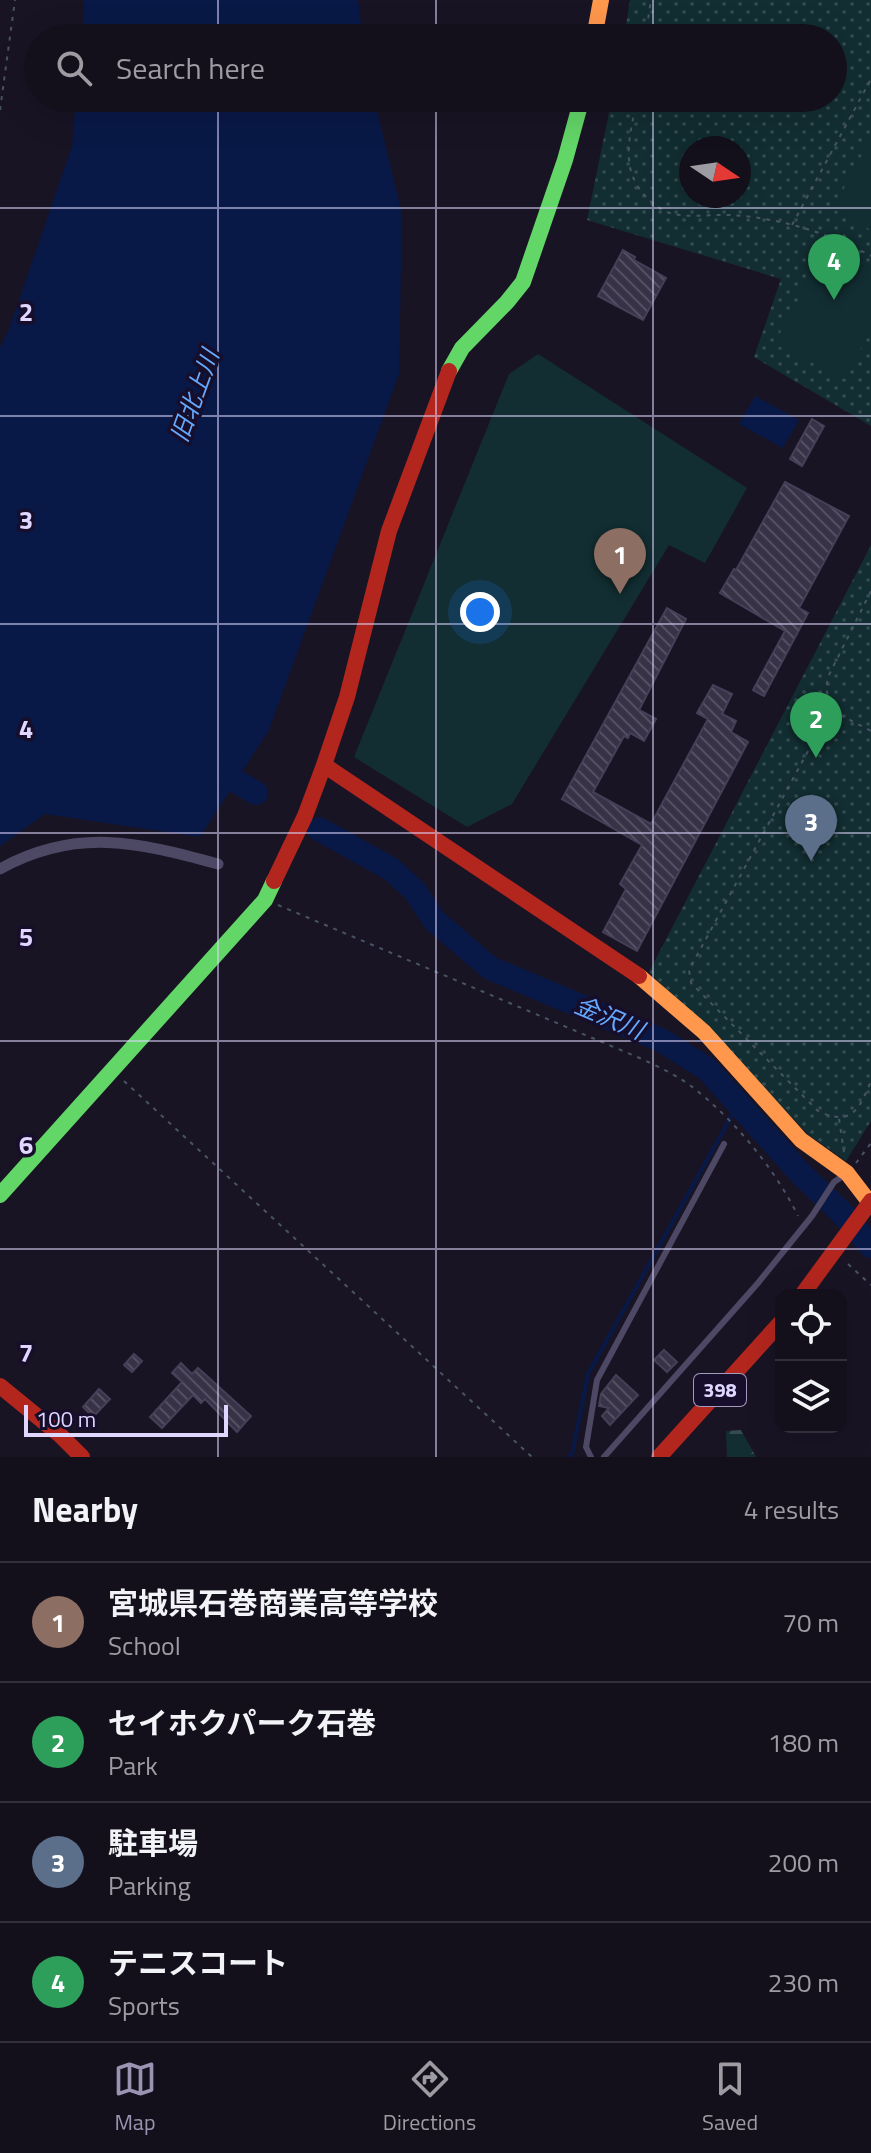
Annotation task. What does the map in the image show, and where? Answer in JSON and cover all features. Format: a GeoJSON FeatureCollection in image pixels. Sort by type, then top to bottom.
{"type":"FeatureCollection","features":[{"type":"Feature","properties":{"kind":"main road"},"geometry":{"type":"LineString","coordinates":[[597,24],[601,0]]}},
{"type":"Feature","properties":{"kind":"main road"},"geometry":{"type":"LineString","coordinates":[[0,1195],[267,896],[305,816],[324,765],[347,697],[389,531],[454,359],[467,340],[511,299],[523,282],[578,112]]}},
{"type":"Feature","properties":{"kind":"main road"},"geometry":{"type":"LineString","coordinates":[[324,765],[643,979],[704,1032],[801,1140],[868,1205],[807,1289]]}},
{"type":"Feature","properties":{"kind":"main road","name":"398"},"geometry":{"type":"LineString","coordinates":[[659,1457],[775,1329]]}},
{"type":"Feature","properties":{"kind":"main road"},"geometry":{"type":"LineString","coordinates":[[0,1386],[82,1457]]}},
{"type":"Feature","properties":{"kind":"street"},"geometry":{"type":"LineString","coordinates":[[0,869],[22,857],[53,847],[95,841],[158,848],[218,864]]}},
{"type":"Feature","properties":{"kind":"lane"},"geometry":{"type":"LineString","coordinates":[[591,1457],[586,1447],[597,1380],[724,1144]]}},
{"type":"Feature","properties":{"kind":"lane"},"geometry":{"type":"LineString","coordinates":[[604,1457],[758,1283],[841,1178]]}},
{"type":"Feature","properties":{"kind":"path"},"geometry":{"type":"LineString","coordinates":[[0,110],[15,0]]}},
{"type":"Feature","properties":{"kind":"path"},"geometry":{"type":"LineString","coordinates":[[647,24],[651,0]]}},
{"type":"Feature","properties":{"kind":"path"},"geometry":{"type":"LineString","coordinates":[[792,226],[871,79]]}},
{"type":"Feature","properties":{"kind":"path"},"geometry":{"type":"LineString","coordinates":[[635,112],[628,156],[632,175],[649,200],[666,211],[679,215],[731,215],[792,226],[828,237],[871,256]]}},
{"type":"Feature","properties":{"kind":"path"},"geometry":{"type":"LineString","coordinates":[[871,591],[828,677],[826,689],[833,711],[871,731]]}},
{"type":"Feature","properties":{"kind":"path"},"geometry":{"type":"LineString","coordinates":[[832,707],[688,976],[691,983],[819,1112],[839,1118],[852,1114],[860,1105],[871,1081]]}},
{"type":"Feature","properties":{"kind":"path"},"geometry":{"type":"LineString","coordinates":[[267,896],[280,907],[674,1075],[713,1104],[777,1176],[803,1227]]}},
{"type":"Feature","properties":{"kind":"path"},"geometry":{"type":"LineString","coordinates":[[112,1070],[532,1457]]}},
{"type":"Feature","properties":{"kind":"path"},"geometry":{"type":"LineString","coordinates":[[839,1118],[841,1178]]}},
{"type":"Feature","properties":{"kind":"path"},"geometry":{"type":"LineString","coordinates":[[841,1178],[871,1143]]}},
{"type":"Feature","properties":{"kind":"path"},"geometry":{"type":"LineString","coordinates":[[847,1262],[871,1285]]}},
{"type":"Feature","properties":{"kind":"green space"},"geometry":{"type":"Polygon","coordinates":[[[630,0],[871,0],[871,426],[754,357],[781,279],[587,220],[609,112],[847,112],[847,24],[626,24],[630,0]]]}},
{"type":"Feature","properties":{"kind":"green space"},"geometry":{"type":"Polygon","coordinates":[[[871,138],[871,230],[833,209],[871,138]]]}},
{"type":"Feature","properties":{"kind":"green space"},"geometry":{"type":"Polygon","coordinates":[[[826,248],[871,271],[871,330],[845,379],[774,344],[826,248]]]}},
{"type":"Feature","properties":{"kind":"green space"},"geometry":{"type":"Polygon","coordinates":[[[538,354],[747,488],[705,563],[669,545],[512,804],[467,827],[354,757],[509,374],[538,354]]]}},
{"type":"Feature","properties":{"kind":"green space"},"geometry":{"type":"Polygon","coordinates":[[[871,545],[871,1121],[846,1161],[809,1135],[649,972],[871,545]]]}},
{"type":"Feature","properties":{"kind":"green space"},"geometry":{"type":"Polygon","coordinates":[[[741,1430],[756,1457],[727,1457],[726,1431],[741,1430]]]}},
{"type":"Feature","properties":{"kind":"water"},"geometry":{"type":"Polygon","coordinates":[[[84,0],[358,0],[361,24],[83,24],[84,0]]]}},
{"type":"Feature","properties":{"kind":"water","name":"旧北上川"},"geometry":{"type":"Polygon","coordinates":[[[75,112],[377,112],[402,214],[399,374],[269,730],[200,837],[45,814],[0,846],[0,347],[9,329],[72,146],[75,112]]]}},
{"type":"Feature","properties":{"kind":"water"},"geometry":{"type":"Polygon","coordinates":[[[755,396],[799,420],[783,448],[739,424],[755,396]]]}},
{"type":"Feature","properties":{"kind":"building"},"geometry":{"type":"Polygon","coordinates":[[[623,250],[666,278],[643,320],[598,296],[623,250]]]}},
{"type":"Feature","properties":{"kind":"building"},"geometry":{"type":"Polygon","coordinates":[[[812,419],[824,426],[802,466],[790,459],[812,419]]]}},
{"type":"Feature","properties":{"kind":"building"},"geometry":{"type":"Polygon","coordinates":[[[785,482],[849,516],[799,608],[808,613],[764,696],[753,690],[785,631],[720,593],[785,482]]]}},
{"type":"Feature","properties":{"kind":"building"},"geometry":{"type":"Polygon","coordinates":[[[667,608],[686,619],[639,710],[656,719],[644,741],[630,733],[628,738],[624,736],[593,792],[651,824],[708,719],[697,713],[713,685],[732,694],[722,714],[736,721],[731,732],[748,742],[637,951],[603,932],[626,889],[620,884],[642,845],[562,799],[667,608]]]}},
{"type":"Feature","properties":{"kind":"building"},"geometry":{"type":"Polygon","coordinates":[[[664,1350],[677,1362],[667,1372],[654,1360],[664,1350]]]}},
{"type":"Feature","properties":{"kind":"building"},"geometry":{"type":"Polygon","coordinates":[[[134,1354],[142,1361],[132,1372],[124,1365],[134,1354]]]}},
{"type":"Feature","properties":{"kind":"building"},"geometry":{"type":"Polygon","coordinates":[[[181,1363],[192,1374],[198,1368],[251,1416],[237,1432],[205,1399],[201,1403],[193,1395],[162,1428],[150,1417],[182,1382],[172,1373],[181,1363]]]}},
{"type":"Feature","properties":{"kind":"building"},"geometry":{"type":"Polygon","coordinates":[[[616,1375],[638,1395],[610,1425],[602,1416],[609,1408],[599,1406],[601,1394],[616,1375]]]}},
{"type":"Feature","properties":{"kind":"building"},"geometry":{"type":"Polygon","coordinates":[[[99,1389],[110,1399],[93,1417],[83,1407],[99,1389]]]}},
{"type":"Feature","properties":{"kind":"waterway","name":"金沢川"},"geometry":{"type":"LineString","coordinates":[[210,766],[256,793]]}},
{"type":"Feature","properties":{"kind":"waterway","name":"金沢川"},"geometry":{"type":"LineString","coordinates":[[319,829],[391,869],[415,891],[434,920],[490,968],[661,1040],[707,1069],[801,1174],[871,1246]]}},
{"type":"Feature","properties":{"kind":"waterway"},"geometry":{"type":"LineString","coordinates":[[569,1457],[588,1374],[739,1106]]}},
{"type":"Feature","properties":{"kind":"traffic: fast"},"geometry":{"type":"LineString","coordinates":[[449,371],[462,348],[523,282],[578,112]]}},
{"type":"Feature","properties":{"kind":"traffic: fast"},"geometry":{"type":"LineString","coordinates":[[0,1195],[265,900],[274,881]]}},
{"type":"Feature","properties":{"kind":"traffic: slow"},"geometry":{"type":"LineString","coordinates":[[597,24],[601,0]]}},
{"type":"Feature","properties":{"kind":"traffic: slow"},"geometry":{"type":"LineString","coordinates":[[639,976],[704,1032],[801,1140],[847,1173],[870,1203]]}},
{"type":"Feature","properties":{"kind":"traffic: jam"},"geometry":{"type":"LineString","coordinates":[[274,881],[305,816],[324,765],[347,697],[389,531],[449,371]]}},
{"type":"Feature","properties":{"kind":"traffic: jam"},"geometry":{"type":"LineString","coordinates":[[324,765],[639,976]]}},
{"type":"Feature","properties":{"kind":"traffic: jam"},"geometry":{"type":"LineString","coordinates":[[806,1289],[871,1201]]}},
{"type":"Feature","properties":{"kind":"traffic: jam"},"geometry":{"type":"LineString","coordinates":[[659,1457],[775,1329]]}},
{"type":"Feature","properties":{"kind":"traffic: jam"},"geometry":{"type":"LineString","coordinates":[[0,1386],[82,1457]]}},
{"type":"Feature","properties":{"kind":"place","name":"テニスコート"},"geometry":{"type":"Point","coordinates":[834,300]}},
{"type":"Feature","properties":{"kind":"place","name":"宮城県石巻商業高等学校"},"geometry":{"type":"Point","coordinates":[620,594]}},
{"type":"Feature","properties":{"kind":"place","name":"セイホクパーク石巻"},"geometry":{"type":"Point","coordinates":[816,758]}},
{"type":"Feature","properties":{"kind":"place","name":"駐車場"},"geometry":{"type":"Point","coordinates":[811,861]}}]}
